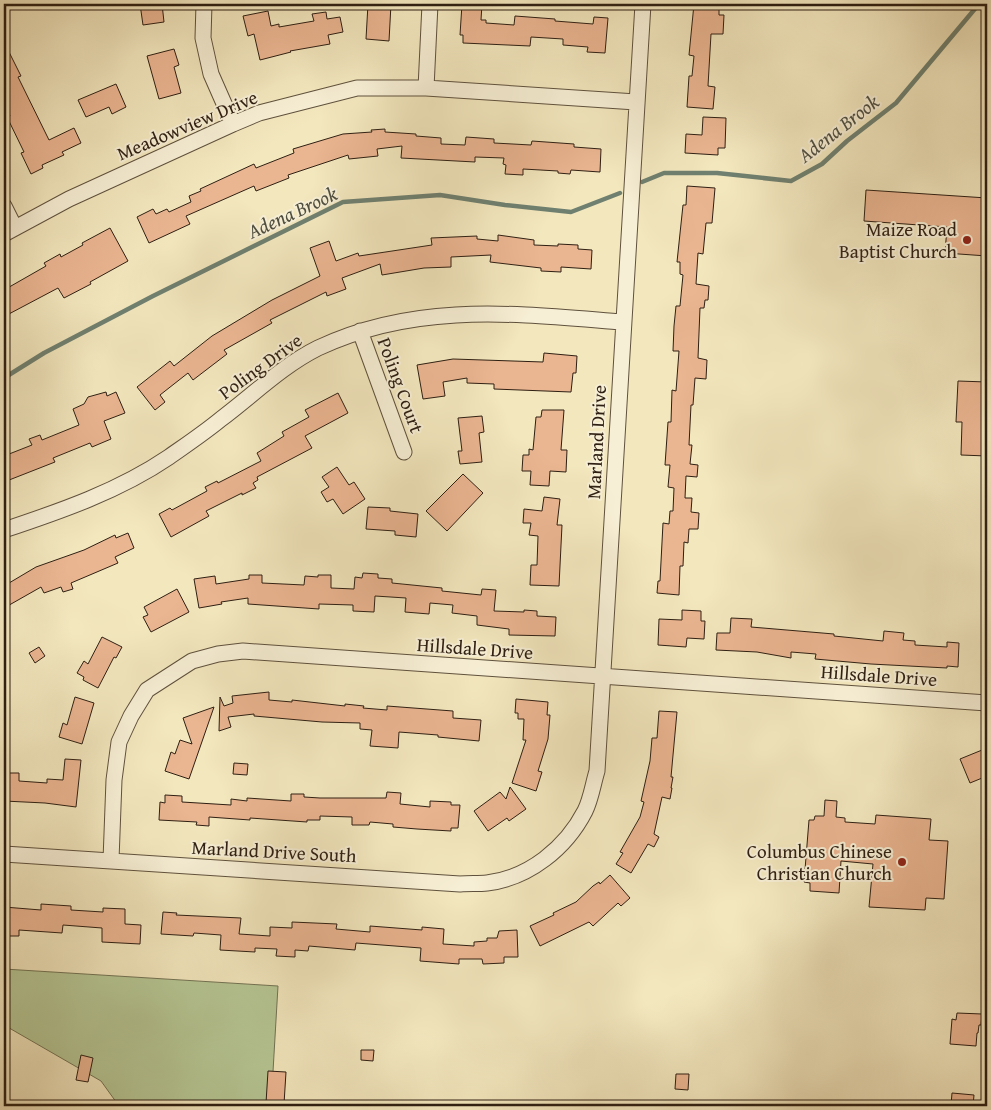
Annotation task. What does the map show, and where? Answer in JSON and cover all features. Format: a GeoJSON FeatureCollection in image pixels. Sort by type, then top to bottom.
{"type":"FeatureCollection","features":[{"type":"Feature","properties":{"kind":"street"},"geometry":{"type":"LineString","coordinates":[[204,4],[203,38],[211,74],[233,124]]}},
{"type":"Feature","properties":{"kind":"street"},"geometry":{"type":"LineString","coordinates":[[426,88],[430,4]]}},
{"type":"Feature","properties":{"kind":"street","name":"Marland Drive"},"geometry":{"type":"LineString","coordinates":[[538,864],[562,844],[586,810],[597,771],[601,677],[642,4]]}},
{"type":"Feature","properties":{"kind":"street","name":"Meadowview Drive"},"geometry":{"type":"LineString","coordinates":[[9,231],[69,199],[233,124],[259,114],[357,88],[426,88],[636,102]]}},
{"type":"Feature","properties":{"kind":"street"},"geometry":{"type":"LineString","coordinates":[[4,206],[9,231]]}},
{"type":"Feature","properties":{"kind":"street","name":"Poling Drive"},"geometry":{"type":"LineString","coordinates":[[4,530],[105,493],[167,458],[220,420],[271,378],[318,348],[360,331],[395,322],[438,315],[482,313],[623,322]]}},
{"type":"Feature","properties":{"kind":"street","name":"Poling Court"},"geometry":{"type":"LineString","coordinates":[[360,331],[404,452]]}},
{"type":"Feature","properties":{"kind":"street","name":"Hillsdale Drive"},"geometry":{"type":"LineString","coordinates":[[111,860],[114,780],[119,742],[130,716],[147,690],[192,661],[218,654],[243,651],[987,703]]}},
{"type":"Feature","properties":{"kind":"street","name":"Marland Drive South"},"geometry":{"type":"LineString","coordinates":[[4,854],[460,884],[487,883],[510,877],[538,864]]}},
{"type":"Feature","properties":{"kind":"green space"},"geometry":{"type":"Polygon","coordinates":[[[4,969],[278,986],[271,1106],[119,1106],[101,1081],[4,1025],[4,969]]]}},
{"type":"Feature","properties":{"kind":"building"},"geometry":{"type":"Polygon","coordinates":[[[140,4],[162,4],[164,22],[143,25],[140,4]]]}},
{"type":"Feature","properties":{"kind":"building"},"geometry":{"type":"Polygon","coordinates":[[[368,4],[391,4],[389,41],[366,39],[368,4]]]}},
{"type":"Feature","properties":{"kind":"building"},"geometry":{"type":"Polygon","coordinates":[[[462,4],[482,4],[481,20],[486,20],[486,23],[514,25],[515,16],[593,24],[594,17],[608,18],[605,53],[587,52],[588,47],[563,45],[563,39],[531,37],[530,46],[463,43],[463,35],[460,35],[462,4]]]}},
{"type":"Feature","properties":{"kind":"building"},"geometry":{"type":"Polygon","coordinates":[[[694,4],[719,4],[719,15],[724,15],[723,34],[711,34],[708,86],[715,87],[713,109],[687,107],[689,76],[692,76],[694,56],[689,55],[694,4]]]}},
{"type":"Feature","properties":{"kind":"building"},"geometry":{"type":"Polygon","coordinates":[[[268,11],[271,26],[279,24],[279,27],[314,21],[312,14],[326,12],[327,19],[340,17],[343,32],[328,35],[330,44],[290,51],[260,60],[254,34],[248,36],[243,16],[268,11]]]}},
{"type":"Feature","properties":{"kind":"building"},"geometry":{"type":"Polygon","coordinates":[[[4,42],[21,76],[18,77],[49,140],[74,128],[81,143],[62,152],[64,155],[42,165],[43,168],[31,174],[21,153],[24,152],[7,117],[10,116],[4,103],[4,42]]]}},
{"type":"Feature","properties":{"kind":"building"},"geometry":{"type":"Polygon","coordinates":[[[174,49],[179,65],[174,67],[181,93],[159,99],[147,56],[174,49]]]}},
{"type":"Feature","properties":{"kind":"building"},"geometry":{"type":"Polygon","coordinates":[[[116,84],[126,107],[112,114],[109,107],[86,117],[78,100],[116,84]]]}},
{"type":"Feature","properties":{"kind":"building"},"geometry":{"type":"Polygon","coordinates":[[[703,117],[726,118],[725,148],[718,148],[718,155],[685,153],[686,134],[702,135],[703,117]]]}},
{"type":"Feature","properties":{"kind":"building"},"geometry":{"type":"Polygon","coordinates":[[[385,129],[385,132],[441,138],[441,144],[465,145],[466,137],[494,139],[494,143],[531,145],[532,141],[574,144],[574,147],[601,149],[600,172],[571,170],[570,174],[558,173],[558,171],[523,169],[523,175],[505,174],[506,165],[503,164],[504,158],[475,157],[475,162],[401,158],[402,146],[377,149],[378,156],[349,159],[348,155],[288,175],[289,178],[256,191],[254,186],[186,216],[190,224],[149,243],[137,217],[153,209],[156,214],[167,209],[169,212],[191,202],[189,196],[201,191],[200,189],[254,164],[256,168],[294,153],[293,149],[343,134],[385,129]]]}},
{"type":"Feature","properties":{"kind":"building"},"geometry":{"type":"Polygon","coordinates":[[[687,186],[715,188],[712,223],[706,223],[703,254],[698,253],[696,284],[709,286],[708,300],[705,300],[704,308],[700,308],[698,358],[707,360],[706,379],[695,378],[693,405],[691,405],[689,445],[692,445],[690,464],[698,465],[697,477],[686,476],[685,498],[692,498],[691,512],[699,513],[698,529],[689,529],[688,543],[684,542],[683,566],[680,566],[679,595],[657,593],[658,581],[660,581],[663,523],[669,524],[670,511],[673,511],[674,488],[668,487],[670,465],[665,465],[668,422],[671,422],[672,390],[676,391],[679,351],[673,351],[674,326],[676,306],[680,306],[683,275],[680,274],[680,262],[677,262],[687,186]]]}},
{"type":"Feature","properties":{"kind":"building","name":"Maize Road Baptist Church"},"geometry":{"type":"Polygon","coordinates":[[[866,190],[987,198],[987,256],[945,253],[947,227],[864,221],[866,190]]]}},
{"type":"Feature","properties":{"kind":"building"},"geometry":{"type":"Polygon","coordinates":[[[110,228],[128,261],[64,298],[58,288],[7,315],[4,309],[4,290],[46,266],[44,263],[60,254],[61,257],[110,228]]]}},
{"type":"Feature","properties":{"kind":"building"},"geometry":{"type":"Polygon","coordinates":[[[498,235],[534,240],[534,245],[578,245],[578,249],[592,250],[591,269],[561,267],[561,272],[541,271],[541,268],[490,262],[491,255],[451,257],[451,267],[424,268],[382,275],[380,264],[342,278],[346,289],[327,296],[326,292],[270,320],[272,323],[224,350],[227,354],[193,380],[188,373],[160,395],[165,402],[155,410],[137,387],[170,361],[174,366],[212,336],[272,300],[320,276],[310,248],[329,241],[336,261],[358,253],[359,256],[432,245],[431,238],[477,236],[477,239],[498,241],[498,235]]]}},
{"type":"Feature","properties":{"kind":"building"},"geometry":{"type":"Polygon","coordinates":[[[544,353],[577,356],[576,373],[573,373],[571,392],[494,389],[494,384],[467,383],[467,378],[443,382],[445,396],[423,399],[417,365],[453,359],[543,362],[544,353]]]}},
{"type":"Feature","properties":{"kind":"building"},"geometry":{"type":"Polygon","coordinates":[[[958,381],[987,382],[987,456],[961,455],[962,422],[956,422],[958,381]]]}},
{"type":"Feature","properties":{"kind":"building"},"geometry":{"type":"Polygon","coordinates":[[[106,392],[107,396],[116,392],[125,413],[104,421],[111,439],[92,447],[90,443],[53,458],[55,462],[4,482],[4,456],[32,445],[29,439],[40,435],[42,440],[79,425],[73,409],[84,404],[88,397],[106,392]]]}},
{"type":"Feature","properties":{"kind":"building"},"geometry":{"type":"Polygon","coordinates":[[[338,393],[348,413],[305,436],[312,448],[257,477],[258,480],[253,483],[256,488],[206,511],[209,516],[171,537],[159,514],[170,508],[172,510],[207,491],[205,487],[217,481],[218,483],[261,461],[257,453],[284,436],[282,432],[309,417],[305,410],[338,393]]]}},
{"type":"Feature","properties":{"kind":"building"},"geometry":{"type":"Polygon","coordinates":[[[542,410],[564,410],[561,450],[567,450],[566,472],[550,471],[549,486],[530,485],[531,471],[522,471],[523,455],[529,455],[529,449],[533,450],[536,417],[541,417],[542,410]]]}},
{"type":"Feature","properties":{"kind":"building"},"geometry":{"type":"Polygon","coordinates":[[[482,416],[484,432],[479,433],[482,462],[460,464],[458,451],[462,451],[458,418],[482,416]]]}},
{"type":"Feature","properties":{"kind":"building"},"geometry":{"type":"Polygon","coordinates":[[[337,467],[349,485],[354,482],[365,499],[343,514],[333,499],[327,502],[321,492],[329,487],[322,477],[337,467]]]}},
{"type":"Feature","properties":{"kind":"building"},"geometry":{"type":"Polygon","coordinates":[[[463,474],[483,493],[447,531],[426,511],[463,474]]]}},
{"type":"Feature","properties":{"kind":"building"},"geometry":{"type":"Polygon","coordinates":[[[544,497],[560,499],[557,525],[562,525],[559,586],[530,585],[531,565],[537,565],[538,536],[529,535],[531,523],[523,523],[524,509],[542,511],[544,497]]]}},
{"type":"Feature","properties":{"kind":"building"},"geometry":{"type":"Polygon","coordinates":[[[368,507],[390,508],[390,511],[418,514],[416,537],[395,535],[395,531],[366,529],[368,507]]]}},
{"type":"Feature","properties":{"kind":"building"},"geometry":{"type":"Polygon","coordinates":[[[128,533],[134,548],[115,557],[118,563],[71,583],[73,589],[63,592],[61,587],[44,593],[41,587],[4,608],[4,586],[36,567],[84,550],[115,535],[116,538],[128,533]]]}},
{"type":"Feature","properties":{"kind":"building"},"geometry":{"type":"Polygon","coordinates":[[[363,573],[378,574],[378,578],[392,579],[392,583],[442,588],[442,591],[481,595],[482,589],[496,590],[494,611],[537,611],[537,616],[556,617],[555,636],[509,635],[509,629],[477,625],[477,616],[452,613],[453,605],[430,603],[429,614],[405,612],[406,598],[375,596],[374,612],[353,611],[353,605],[319,604],[319,609],[248,604],[248,598],[199,608],[194,579],[215,576],[216,584],[249,579],[249,575],[262,575],[262,583],[304,585],[305,576],[331,575],[331,588],[354,589],[355,577],[362,578],[363,573]]]}},
{"type":"Feature","properties":{"kind":"building"},"geometry":{"type":"Polygon","coordinates":[[[177,589],[189,612],[151,632],[143,617],[148,615],[144,607],[177,589]]]}},
{"type":"Feature","properties":{"kind":"building"},"geometry":{"type":"Polygon","coordinates":[[[682,610],[701,611],[701,621],[705,621],[704,639],[687,638],[686,647],[658,645],[659,619],[682,620],[682,610]]]}},
{"type":"Feature","properties":{"kind":"building"},"geometry":{"type":"Polygon","coordinates":[[[731,618],[752,619],[751,627],[834,634],[834,636],[883,641],[884,631],[904,633],[903,640],[915,641],[915,645],[947,647],[947,642],[959,643],[958,667],[871,664],[815,659],[816,654],[791,652],[791,658],[757,652],[716,650],[717,633],[730,633],[731,618]]]}},
{"type":"Feature","properties":{"kind":"building"},"geometry":{"type":"Polygon","coordinates":[[[102,637],[122,647],[116,658],[114,657],[98,688],[83,680],[84,677],[77,673],[84,661],[88,664],[102,637]]]}},
{"type":"Feature","properties":{"kind":"building"},"geometry":{"type":"Polygon","coordinates":[[[39,647],[45,656],[35,663],[29,653],[39,647]]]}},
{"type":"Feature","properties":{"kind":"building"},"geometry":{"type":"Polygon","coordinates":[[[269,692],[269,700],[292,702],[292,700],[345,706],[345,704],[387,710],[387,706],[453,711],[453,718],[481,720],[479,741],[399,732],[398,748],[370,746],[372,730],[360,729],[360,723],[322,722],[254,716],[254,714],[228,717],[231,727],[219,731],[220,697],[224,706],[233,703],[232,696],[269,692]]]}},
{"type":"Feature","properties":{"kind":"building"},"geometry":{"type":"Polygon","coordinates":[[[75,697],[94,703],[82,744],[59,737],[63,723],[67,725],[75,697]]]}},
{"type":"Feature","properties":{"kind":"building"},"geometry":{"type":"Polygon","coordinates":[[[516,699],[548,702],[547,715],[550,715],[548,739],[538,771],[542,772],[536,791],[512,783],[526,740],[523,740],[524,719],[518,719],[518,713],[515,713],[516,699]]]}},
{"type":"Feature","properties":{"kind":"building"},"geometry":{"type":"Polygon","coordinates":[[[214,707],[189,779],[165,771],[171,752],[175,754],[180,740],[192,744],[183,718],[214,707]]]}},
{"type":"Feature","properties":{"kind":"building"},"geometry":{"type":"Polygon","coordinates":[[[659,711],[677,712],[671,777],[673,777],[672,788],[670,799],[662,797],[654,834],[659,837],[654,847],[648,844],[631,873],[616,864],[623,853],[620,852],[640,817],[644,802],[641,801],[650,761],[652,738],[657,738],[659,711]]]}},
{"type":"Feature","properties":{"kind":"building"},"geometry":{"type":"Polygon","coordinates":[[[987,748],[987,776],[970,783],[960,759],[987,748]]]}},
{"type":"Feature","properties":{"kind":"building"},"geometry":{"type":"Polygon","coordinates":[[[65,759],[81,760],[76,807],[4,801],[4,780],[6,780],[7,773],[19,773],[19,781],[47,783],[47,779],[63,780],[65,759]]]}},
{"type":"Feature","properties":{"kind":"building"},"geometry":{"type":"Polygon","coordinates":[[[234,763],[248,764],[247,775],[233,774],[234,763]]]}},
{"type":"Feature","properties":{"kind":"building"},"geometry":{"type":"Polygon","coordinates":[[[510,787],[526,809],[509,821],[507,818],[488,831],[474,811],[500,792],[506,799],[510,787]]]}},
{"type":"Feature","properties":{"kind":"building"},"geometry":{"type":"Polygon","coordinates":[[[387,792],[401,793],[400,804],[430,807],[430,801],[451,802],[451,805],[460,805],[458,828],[451,828],[451,831],[417,829],[393,827],[393,824],[370,822],[369,825],[352,825],[352,817],[320,816],[320,820],[307,820],[307,822],[209,817],[209,826],[196,825],[197,822],[159,820],[160,802],[165,803],[165,795],[182,796],[182,802],[231,805],[231,799],[247,801],[247,798],[291,801],[291,794],[304,794],[304,797],[320,798],[386,798],[387,792]]]}},
{"type":"Feature","properties":{"kind":"building","name":"Columbus Chinese Christian Church"},"geometry":{"type":"Polygon","coordinates":[[[825,800],[837,801],[836,817],[845,818],[845,822],[875,824],[876,815],[931,819],[929,840],[948,841],[944,899],[926,898],[925,910],[869,907],[873,864],[841,861],[839,893],[810,891],[810,883],[804,882],[809,820],[814,820],[815,816],[824,816],[825,800]]]}},
{"type":"Feature","properties":{"kind":"building"},"geometry":{"type":"Polygon","coordinates":[[[610,875],[630,898],[621,906],[618,903],[593,926],[589,922],[540,946],[530,926],[576,902],[593,886],[599,882],[600,884],[610,875]]]}},
{"type":"Feature","properties":{"kind":"building"},"geometry":{"type":"Polygon","coordinates":[[[41,904],[71,906],[71,910],[103,912],[103,908],[125,909],[125,924],[141,925],[140,944],[102,942],[102,928],[63,925],[62,933],[19,930],[19,936],[8,936],[8,930],[4,930],[4,907],[41,910],[41,904]]]}},
{"type":"Feature","properties":{"kind":"building"},"geometry":{"type":"Polygon","coordinates":[[[163,912],[177,913],[176,915],[241,918],[239,934],[270,936],[270,927],[292,928],[292,922],[337,924],[336,929],[370,932],[370,926],[422,930],[422,927],[444,929],[443,944],[474,946],[474,942],[487,941],[487,938],[497,938],[499,931],[517,930],[518,957],[504,957],[504,963],[483,964],[482,959],[459,959],[459,964],[420,961],[421,948],[356,943],[355,950],[309,946],[308,951],[295,950],[295,957],[276,956],[277,949],[255,948],[255,952],[220,950],[221,935],[194,933],[193,936],[161,934],[163,912]]]}},
{"type":"Feature","properties":{"kind":"building"},"geometry":{"type":"Polygon","coordinates":[[[957,1013],[982,1014],[976,1046],[950,1044],[952,1019],[956,1020],[957,1013]]]}},
{"type":"Feature","properties":{"kind":"building"},"geometry":{"type":"Polygon","coordinates":[[[361,1050],[374,1050],[373,1061],[361,1060],[361,1050]]]}},
{"type":"Feature","properties":{"kind":"building"},"geometry":{"type":"Polygon","coordinates":[[[81,1055],[93,1058],[88,1082],[76,1080],[81,1055]]]}},
{"type":"Feature","properties":{"kind":"building"},"geometry":{"type":"Polygon","coordinates":[[[268,1071],[286,1072],[284,1104],[266,1103],[268,1071]]]}},
{"type":"Feature","properties":{"kind":"building"},"geometry":{"type":"Polygon","coordinates":[[[676,1074],[689,1074],[688,1090],[675,1089],[676,1074]]]}},
{"type":"Feature","properties":{"kind":"building"},"geometry":{"type":"Polygon","coordinates":[[[952,1093],[974,1095],[973,1106],[951,1105],[952,1093]]]}},
{"type":"Feature","properties":{"kind":"waterway","name":"Adena Brook"},"geometry":{"type":"LineString","coordinates":[[642,182],[664,173],[717,173],[791,181],[822,164],[847,141],[896,103],[979,4]]}},
{"type":"Feature","properties":{"kind":"waterway","name":"Adena Brook"},"geometry":{"type":"LineString","coordinates":[[4,378],[44,353],[153,296],[343,202],[440,195],[505,205],[571,212],[620,193]]}},
{"type":"Feature","properties":{"kind":"place","name":"Maize Road Baptist Church"},"geometry":{"type":"Point","coordinates":[967,240]}},
{"type":"Feature","properties":{"kind":"place","name":"Columbus Chinese Christian Church"},"geometry":{"type":"Point","coordinates":[902,862]}}]}
